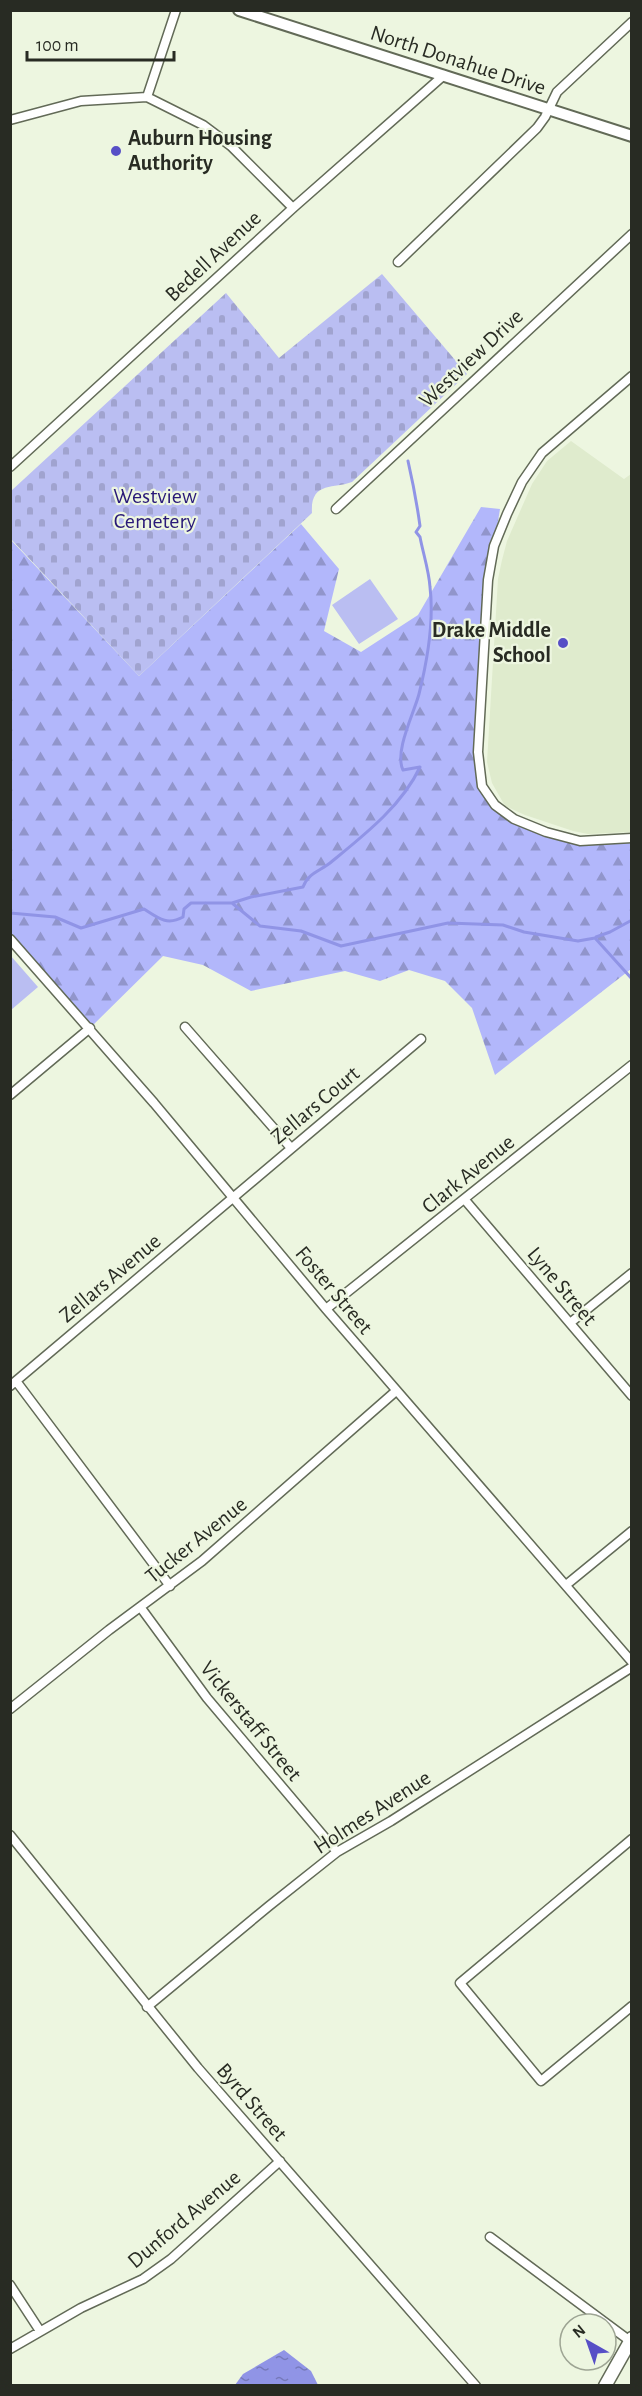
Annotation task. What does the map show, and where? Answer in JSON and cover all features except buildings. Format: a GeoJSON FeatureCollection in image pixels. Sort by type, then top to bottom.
{"type":"FeatureCollection","features":[{"type":"Feature","properties":{"kind":"main road"},"geometry":{"type":"LineString","coordinates":[[605,2385],[631,2339]]}},
{"type":"Feature","properties":{"kind":"street"},"geometry":{"type":"LineString","coordinates":[[147,97],[176,10]]}},
{"type":"Feature","properties":{"kind":"street","name":"North Donahue Drive"},"geometry":{"type":"LineString","coordinates":[[239,10],[632,136]]}},
{"type":"Feature","properties":{"kind":"street"},"geometry":{"type":"LineString","coordinates":[[398,262],[537,128],[557,92],[632,22]]}},
{"type":"Feature","properties":{"kind":"street","name":"Bedell Avenue"},"geometry":{"type":"LineString","coordinates":[[10,467],[293,208],[444,75]]}},
{"type":"Feature","properties":{"kind":"street"},"geometry":{"type":"LineString","coordinates":[[10,120],[81,101],[147,97],[203,125],[231,146],[293,208]]}},
{"type":"Feature","properties":{"kind":"street","name":"Westview Drive"},"geometry":{"type":"LineString","coordinates":[[336,509],[632,234]]}},
{"type":"Feature","properties":{"kind":"street"},"geometry":{"type":"LineString","coordinates":[[632,376],[542,453],[522,482],[507,514],[494,546],[488,580],[478,752],[482,786],[495,805],[514,819],[546,832],[580,841],[632,838]]}},
{"type":"Feature","properties":{"kind":"street","name":"Foster Street"},"geometry":{"type":"LineString","coordinates":[[10,939],[90,1028],[396,1391],[632,1662]]}},
{"type":"Feature","properties":{"kind":"street"},"geometry":{"type":"LineString","coordinates":[[186,1027],[291,1148]]}},
{"type":"Feature","properties":{"kind":"street"},"geometry":{"type":"LineString","coordinates":[[10,1095],[90,1028]]}},
{"type":"Feature","properties":{"kind":"street","name":"Zellars Court"},"geometry":{"type":"LineString","coordinates":[[232,1198],[421,1039]]}},
{"type":"Feature","properties":{"kind":"street","name":"Clark Avenue"},"geometry":{"type":"LineString","coordinates":[[326,1309],[632,1065]]}},
{"type":"Feature","properties":{"kind":"street","name":"Zellars Avenue"},"geometry":{"type":"LineString","coordinates":[[13,1384],[232,1198]]}},
{"type":"Feature","properties":{"kind":"street","name":"Lyne Street"},"geometry":{"type":"LineString","coordinates":[[465,1200],[632,1396]]}},
{"type":"Feature","properties":{"kind":"street"},"geometry":{"type":"LineString","coordinates":[[570,1323],[632,1273]]}},
{"type":"Feature","properties":{"kind":"street"},"geometry":{"type":"LineString","coordinates":[[13,1384],[170,1586]]}},
{"type":"Feature","properties":{"kind":"street","name":"Tucker Avenue"},"geometry":{"type":"LineString","coordinates":[[10,1709],[109,1630],[202,1562],[396,1391]]}},
{"type":"Feature","properties":{"kind":"street"},"geometry":{"type":"LineString","coordinates":[[566,1585],[632,1531]]}},
{"type":"Feature","properties":{"kind":"street","name":"Vickerstaff Street"},"geometry":{"type":"LineString","coordinates":[[141,1608],[214,1707],[337,1852]]}},
{"type":"Feature","properties":{"kind":"street","name":"Holmes Avenue"},"geometry":{"type":"LineString","coordinates":[[147,2007],[337,1852],[391,1821],[632,1667]]}},
{"type":"Feature","properties":{"kind":"street","name":"Byrd Street"},"geometry":{"type":"LineString","coordinates":[[10,1835],[147,2007],[476,2385]]}},
{"type":"Feature","properties":{"kind":"street"},"geometry":{"type":"LineString","coordinates":[[632,1839],[460,1983],[541,2081],[632,2006]]}},
{"type":"Feature","properties":{"kind":"street","name":"Dunford Avenue"},"geometry":{"type":"LineString","coordinates":[[10,2349],[81,2308],[143,2279],[171,2259],[280,2161]]}},
{"type":"Feature","properties":{"kind":"street"},"geometry":{"type":"LineString","coordinates":[[490,2237],[631,2339]]}},
{"type":"Feature","properties":{"kind":"street"},"geometry":{"type":"LineString","coordinates":[[10,2285],[40,2331]]}},
{"type":"Feature","properties":{"kind":"shaded area","name":"Drake Middle School"},"geometry":{"type":"Polygon","coordinates":[[[571,441],[624,479],[631,474],[631,832],[588,834],[573,831],[505,806],[492,783],[487,762],[498,579],[502,560],[507,541],[532,484],[547,461],[571,441]]]}},
{"type":"Feature","properties":{"kind":"green space","name":"Westview Cemetery"},"geometry":{"type":"Polygon","coordinates":[[[382,274],[467,374],[352,482],[319,491],[312,503],[312,513],[139,676],[11,539],[11,491],[226,293],[279,358],[382,274]]]}},
{"type":"Feature","properties":{"kind":"green space"},"geometry":{"type":"Polygon","coordinates":[[[481,507],[500,509],[494,546],[478,752],[482,786],[503,813],[580,841],[631,838],[631,969],[495,1075],[472,1008],[445,981],[409,970],[380,981],[345,971],[251,991],[203,965],[163,956],[90,1028],[11,939],[10,539],[139,676],[301,524],[339,569],[324,631],[361,652],[418,615],[481,507]]]}},
{"type":"Feature","properties":{"kind":"green space"},"geometry":{"type":"Polygon","coordinates":[[[370,579],[398,619],[359,644],[332,605],[370,579]]]}},
{"type":"Feature","properties":{"kind":"green space"},"geometry":{"type":"Polygon","coordinates":[[[10,955],[38,987],[11,1010],[10,1010],[10,955]]]}},
{"type":"Feature","properties":{"kind":"water"},"geometry":{"type":"Polygon","coordinates":[[[284,2350],[311,2371],[318,2385],[235,2385],[243,2374],[284,2350]]]}},
{"type":"Feature","properties":{"kind":"waterway"},"geometry":{"type":"LineString","coordinates":[[10,913],[55,917],[81,928],[144,909],[163,920],[177,920],[183,917],[184,909],[191,903],[232,903],[303,887],[311,875],[330,863],[381,820],[403,795],[420,767],[403,770],[401,762],[403,743],[422,682],[431,613],[429,581],[420,537],[416,532],[420,526],[408,461]]}},
{"type":"Feature","properties":{"kind":"waterway"},"geometry":{"type":"LineString","coordinates":[[232,903],[260,926],[301,931],[341,946],[448,923],[503,925],[524,932],[578,941],[595,938],[632,979]]}},
{"type":"Feature","properties":{"kind":"waterway"},"geometry":{"type":"LineString","coordinates":[[596,937],[632,920]]}},
{"type":"Feature","properties":{"kind":"place","name":"Auburn Housing Authority"},"geometry":{"type":"Point","coordinates":[116,151]}},
{"type":"Feature","properties":{"kind":"place","name":"Drake Middle School"},"geometry":{"type":"Point","coordinates":[563,643]}}]}
